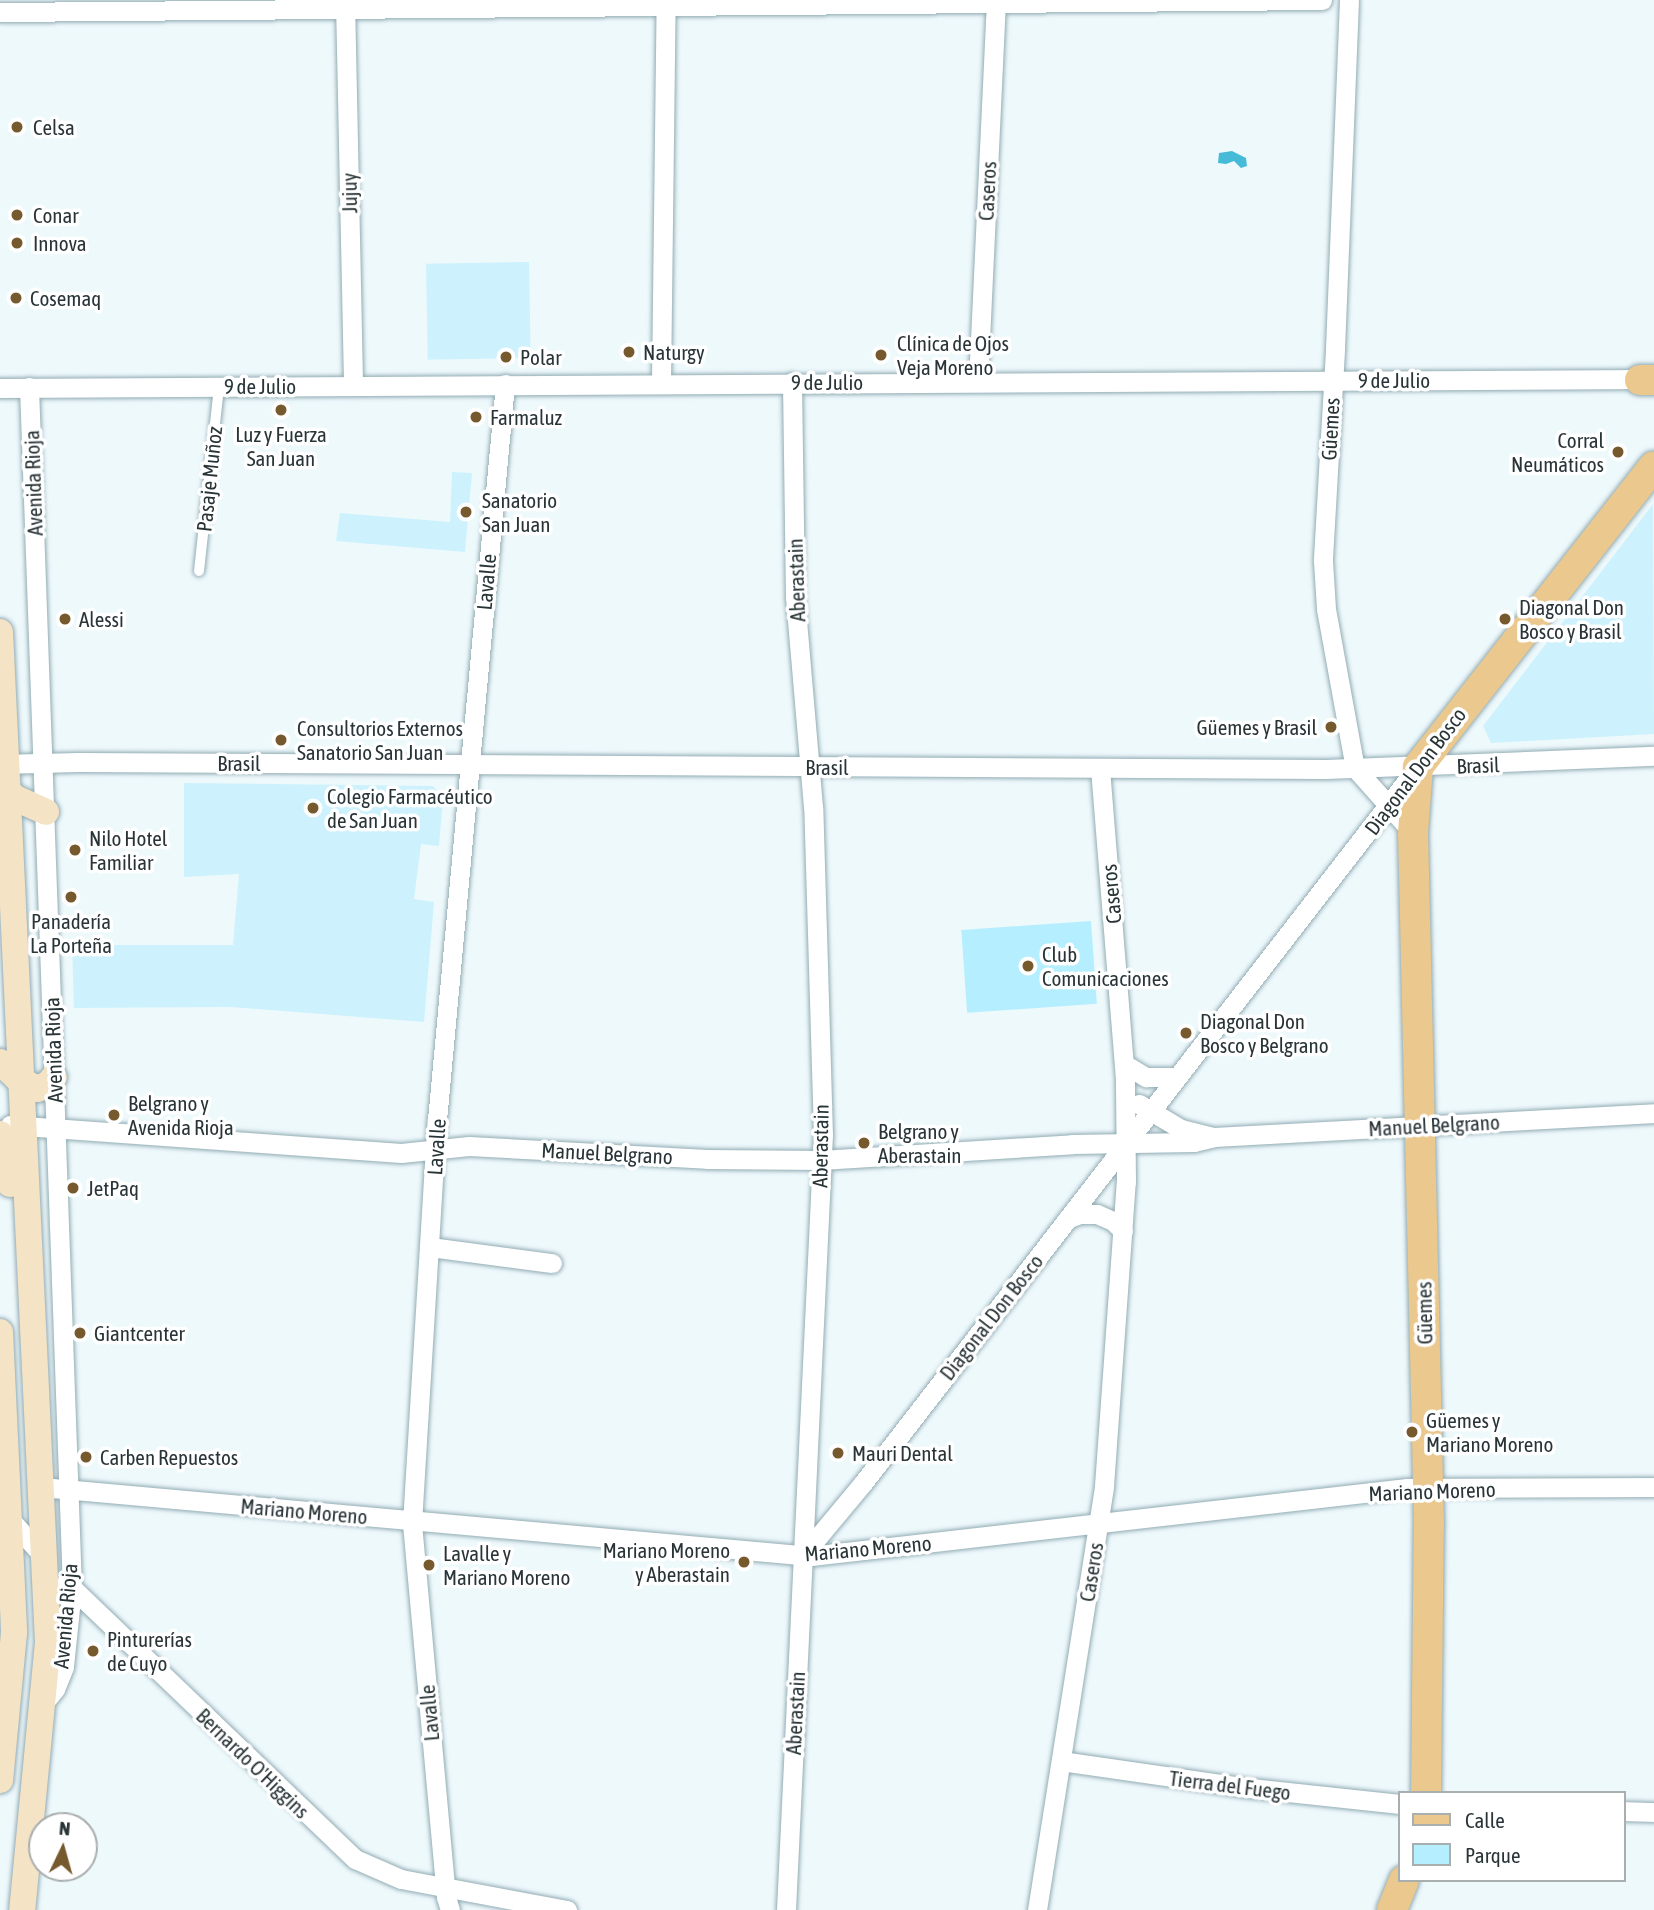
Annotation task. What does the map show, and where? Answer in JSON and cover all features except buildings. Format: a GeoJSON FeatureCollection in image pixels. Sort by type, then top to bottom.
{"type":"FeatureCollection","features":[{"type":"Feature","properties":{"kind":"main road","name":"Diagonal Don Bosco"},"geometry":{"type":"LineString","coordinates":[[1418,767],[1654,466]]}},
{"type":"Feature","properties":{"kind":"main road","name":"Avenida Rioja"},"geometry":{"type":"LineString","coordinates":[[0,632],[2,762],[9,804],[23,1105],[8,1157],[12,1238],[30,1268],[47,1661],[20,1905]]}},
{"type":"Feature","properties":{"kind":"main road","name":"Güemes"},"geometry":{"type":"LineString","coordinates":[[1418,767],[1413,833],[1428,1488],[1426,1791]]}},
{"type":"Feature","properties":{"kind":"main road"},"geometry":{"type":"LineString","coordinates":[[9,804],[33,803],[46,812]]}},
{"type":"Feature","properties":{"kind":"main road"},"geometry":{"type":"LineString","coordinates":[[0,1062],[23,1105]]}},
{"type":"Feature","properties":{"kind":"main road"},"geometry":{"type":"LineString","coordinates":[[0,1332],[5,1513],[14,1633],[0,1780]]}},
{"type":"Feature","properties":{"kind":"main road"},"geometry":{"type":"LineString","coordinates":[[2,1362],[19,1387],[23,1467],[27,1476],[41,1487]]}},
{"type":"Feature","properties":{"kind":"main road"},"geometry":{"type":"LineString","coordinates":[[5,1513],[26,1549],[31,1619],[47,1661]]}},
{"type":"Feature","properties":{"kind":"main road"},"geometry":{"type":"LineString","coordinates":[[1392,1910],[1403,1882]]}},
{"type":"Feature","properties":{"kind":"street"},"geometry":{"type":"LineString","coordinates":[[0,12],[345,4],[1322,0]]}},
{"type":"Feature","properties":{"kind":"street","name":"Güemes"},"geometry":{"type":"LineString","coordinates":[[1349,0],[1323,561],[1326,609],[1355,768]]}},
{"type":"Feature","properties":{"kind":"street","name":"Caseros"},"geometry":{"type":"LineString","coordinates":[[978,382],[996,1]]}},
{"type":"Feature","properties":{"kind":"street"},"geometry":{"type":"LineString","coordinates":[[661,383],[666,3]]}},
{"type":"Feature","properties":{"kind":"street","name":"Jujuy"},"geometry":{"type":"LineString","coordinates":[[345,4],[353,385]]}},
{"type":"Feature","properties":{"kind":"street","name":"9 de Julio"},"geometry":{"type":"LineString","coordinates":[[0,388],[1649,380]]}},
{"type":"Feature","properties":{"kind":"street","name":"Aberastain"},"geometry":{"type":"LineString","coordinates":[[786,1910],[821,1160],[813,820],[795,597],[792,383]]}},
{"type":"Feature","properties":{"kind":"street","name":"Lavalle"},"geometry":{"type":"LineString","coordinates":[[450,1910],[445,1889],[412,1521],[436,1150],[468,765],[505,384]]}},
{"type":"Feature","properties":{"kind":"street","name":"Avenida Rioja"},"geometry":{"type":"LineString","coordinates":[[29,387],[46,812],[23,1105],[55,1128],[72,1588],[64,1667],[55,1689],[43,1705]]}},
{"type":"Feature","properties":{"kind":"street","name":"Brasil"},"geometry":{"type":"LineString","coordinates":[[2,762],[1355,768],[1654,756]]}},
{"type":"Feature","properties":{"kind":"street","name":"Diagonal Don Bosco"},"geometry":{"type":"LineString","coordinates":[[803,1555],[863,1483],[1418,767]]}},
{"type":"Feature","properties":{"kind":"street","name":"Caseros"},"geometry":{"type":"LineString","coordinates":[[1037,1910],[1104,1486],[1123,1231],[1126,1144],[1124,1064],[1100,768]]}},
{"type":"Feature","properties":{"kind":"street"},"geometry":{"type":"LineString","coordinates":[[1355,768],[1413,833]]}},
{"type":"Feature","properties":{"kind":"street"},"geometry":{"type":"LineString","coordinates":[[1124,1064],[1146,1077],[1176,1077]]}},
{"type":"Feature","properties":{"kind":"street","name":"Manuel Belgrano"},"geometry":{"type":"LineString","coordinates":[[1125,1090],[1150,1112],[1181,1129],[1213,1137]]}},
{"type":"Feature","properties":{"kind":"street","name":"Manuel Belgrano"},"geometry":{"type":"LineString","coordinates":[[23,1105],[55,1128],[401,1153],[469,1146],[707,1159],[821,1160],[1072,1144],[1194,1142],[1213,1137],[1654,1112]]}},
{"type":"Feature","properties":{"kind":"street"},"geometry":{"type":"LineString","coordinates":[[1067,1219],[1080,1214],[1097,1214],[1113,1221],[1123,1231]]}},
{"type":"Feature","properties":{"kind":"street"},"geometry":{"type":"LineString","coordinates":[[430,1247],[552,1262]]}},
{"type":"Feature","properties":{"kind":"street","name":"Mariano Moreno"},"geometry":{"type":"LineString","coordinates":[[41,1487],[803,1555],[1428,1488],[1654,1487]]}},
{"type":"Feature","properties":{"kind":"street","name":"Bernardo O'Higgins"},"geometry":{"type":"LineString","coordinates":[[5,1513],[72,1588],[344,1851],[391,1877],[567,1910]]}},
{"type":"Feature","properties":{"kind":"street","name":"Tierra del Fuego"},"geometry":{"type":"LineString","coordinates":[[1061,1761],[1241,1787],[1398,1804]]}},
{"type":"Feature","properties":{"kind":"street"},"geometry":{"type":"LineString","coordinates":[[1626,1811],[1654,1812]]}},
{"type":"Feature","properties":{"kind":"lane","name":"Pasaje Muñoz"},"geometry":{"type":"LineString","coordinates":[[198,571],[219,386]]}},
{"type":"Feature","properties":{"kind":"shaded area"},"geometry":{"type":"Polygon","coordinates":[[[529,262],[531,358],[428,360],[426,264],[529,262]]]}},
{"type":"Feature","properties":{"kind":"shaded area"},"geometry":{"type":"Polygon","coordinates":[[[452,472],[472,473],[465,552],[336,541],[340,513],[450,522],[452,472]]]}},
{"type":"Feature","properties":{"kind":"shaded area"},"geometry":{"type":"Polygon","coordinates":[[[1653,504],[1654,734],[1491,743],[1483,726],[1653,504]]]}},
{"type":"Feature","properties":{"kind":"shaded area"},"geometry":{"type":"Polygon","coordinates":[[[184,783],[433,786],[443,798],[439,846],[421,844],[414,899],[434,902],[424,1022],[231,1007],[74,1008],[72,945],[233,945],[239,874],[184,877],[184,783]]]}},
{"type":"Feature","properties":{"kind":"green space","name":"Club Comunicaciones"},"geometry":{"type":"Polygon","coordinates":[[[1091,921],[1097,1004],[967,1013],[961,930],[1091,921]]]}},
{"type":"Feature","properties":{"kind":"water"},"geometry":{"type":"Polygon","coordinates":[[[1232,151],[1246,158],[1247,166],[1241,168],[1234,161],[1218,163],[1219,153],[1232,151]]]}},
{"type":"Feature","properties":{"kind":"place","name":"Celsa"},"geometry":{"type":"Point","coordinates":[17,127]}},
{"type":"Feature","properties":{"kind":"place","name":"Conar"},"geometry":{"type":"Point","coordinates":[17,215]}},
{"type":"Feature","properties":{"kind":"place","name":"Innova"},"geometry":{"type":"Point","coordinates":[17,243]}},
{"type":"Feature","properties":{"kind":"place","name":"Cosemaq"},"geometry":{"type":"Point","coordinates":[16,298]}},
{"type":"Feature","properties":{"kind":"place","name":"Naturgy"},"geometry":{"type":"Point","coordinates":[629,352]}},
{"type":"Feature","properties":{"kind":"place","name":"Clínica de Ojos Veja Moreno"},"geometry":{"type":"Point","coordinates":[881,355]}},
{"type":"Feature","properties":{"kind":"place","name":"Polar"},"geometry":{"type":"Point","coordinates":[506,357]}},
{"type":"Feature","properties":{"kind":"place","name":"Luz y Fuerza San Juan"},"geometry":{"type":"Point","coordinates":[281,410]}},
{"type":"Feature","properties":{"kind":"place","name":"Farmaluz"},"geometry":{"type":"Point","coordinates":[476,417]}},
{"type":"Feature","properties":{"kind":"place","name":"Corral Neumáticos"},"geometry":{"type":"Point","coordinates":[1618,452]}},
{"type":"Feature","properties":{"kind":"place","name":"Sanatorio San Juan"},"geometry":{"type":"Point","coordinates":[466,512]}},
{"type":"Feature","properties":{"kind":"place","name":"Alessi"},"geometry":{"type":"Point","coordinates":[65,619]}},
{"type":"Feature","properties":{"kind":"place","name":"Diagonal Don Bosco y Brasil"},"geometry":{"type":"Point","coordinates":[1505,619]}},
{"type":"Feature","properties":{"kind":"place","name":"Güemes y Brasil"},"geometry":{"type":"Point","coordinates":[1331,727]}},
{"type":"Feature","properties":{"kind":"place","name":"Consultorios Externos Sanatorio San Juan"},"geometry":{"type":"Point","coordinates":[281,740]}},
{"type":"Feature","properties":{"kind":"place","name":"Colegio Farmacéutico de San Juan"},"geometry":{"type":"Point","coordinates":[313,808]}},
{"type":"Feature","properties":{"kind":"place","name":"Nilo Hotel Familiar"},"geometry":{"type":"Point","coordinates":[75,850]}},
{"type":"Feature","properties":{"kind":"place","name":"Panadería La Porteña"},"geometry":{"type":"Point","coordinates":[71,897]}},
{"type":"Feature","properties":{"kind":"place","name":"Club Comunicaciones"},"geometry":{"type":"Point","coordinates":[1028,966]}},
{"type":"Feature","properties":{"kind":"place","name":"Diagonal Don Bosco y Belgrano"},"geometry":{"type":"Point","coordinates":[1186,1033]}},
{"type":"Feature","properties":{"kind":"place","name":"Belgrano y Avenida Rioja"},"geometry":{"type":"Point","coordinates":[114,1115]}},
{"type":"Feature","properties":{"kind":"place","name":"Belgrano y Aberastain"},"geometry":{"type":"Point","coordinates":[864,1143]}},
{"type":"Feature","properties":{"kind":"place","name":"JetPaq"},"geometry":{"type":"Point","coordinates":[73,1188]}},
{"type":"Feature","properties":{"kind":"place","name":"Giantcenter"},"geometry":{"type":"Point","coordinates":[80,1333]}},
{"type":"Feature","properties":{"kind":"place","name":"Güemes y Mariano Moreno"},"geometry":{"type":"Point","coordinates":[1412,1432]}},
{"type":"Feature","properties":{"kind":"place","name":"Mauri Dental"},"geometry":{"type":"Point","coordinates":[838,1453]}},
{"type":"Feature","properties":{"kind":"place","name":"Carben Repuestos"},"geometry":{"type":"Point","coordinates":[86,1457]}},
{"type":"Feature","properties":{"kind":"place","name":"Mariano Moreno y Aberastain"},"geometry":{"type":"Point","coordinates":[744,1562]}},
{"type":"Feature","properties":{"kind":"place","name":"Lavalle y Mariano Moreno"},"geometry":{"type":"Point","coordinates":[429,1565]}},
{"type":"Feature","properties":{"kind":"place","name":"Pinturerías de Cuyo"},"geometry":{"type":"Point","coordinates":[93,1651]}}]}
